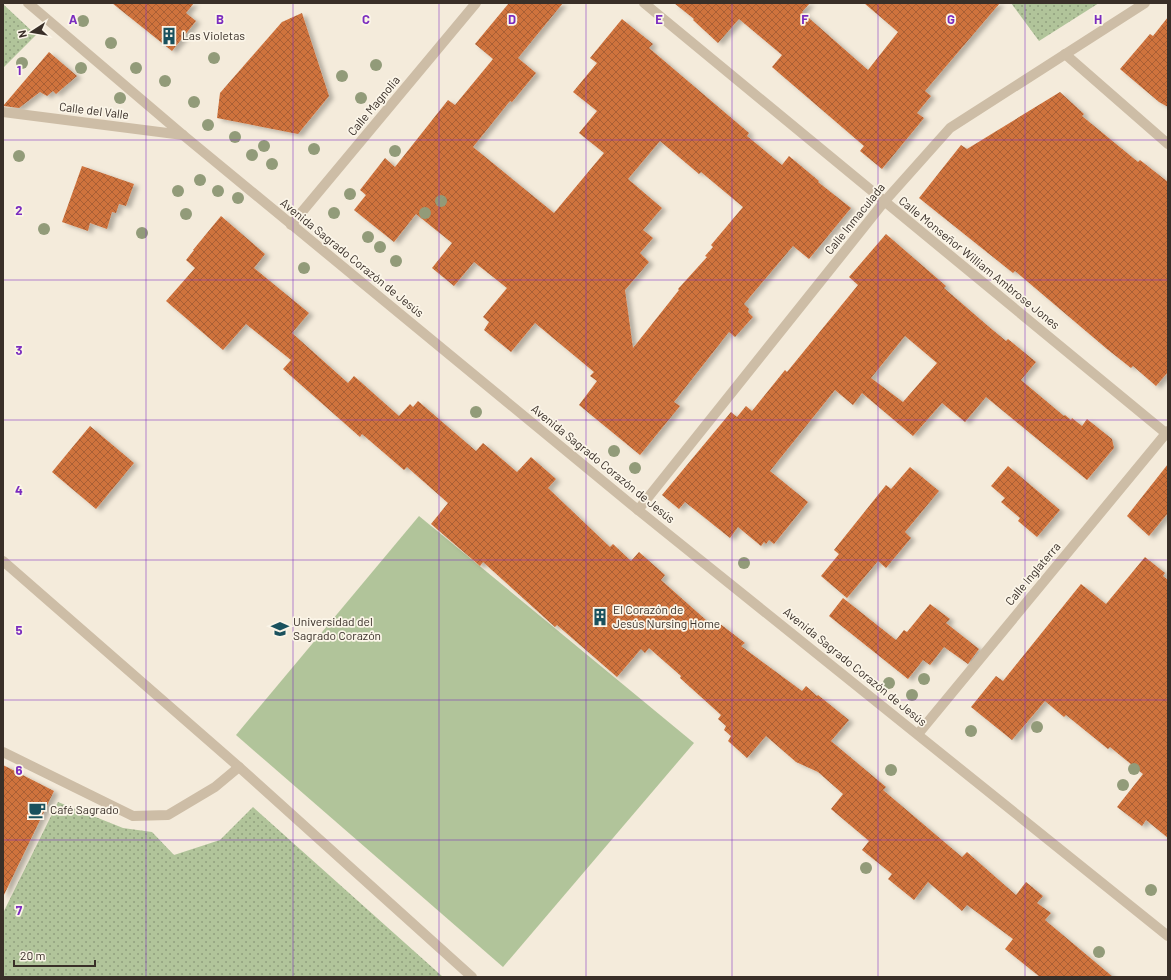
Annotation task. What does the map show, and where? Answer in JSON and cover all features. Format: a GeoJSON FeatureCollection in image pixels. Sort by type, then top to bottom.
{"type":"FeatureCollection","features":[{"type":"Feature","properties":{"kind":"street","name":"Avenida Sagrado Corazón de Jesús"},"geometry":{"type":"LineString","coordinates":[[28,3],[291,225],[638,510],[1168,936]]}},
{"type":"Feature","properties":{"kind":"street","name":"Calle Magnolia"},"geometry":{"type":"LineString","coordinates":[[291,225],[476,3]]}},
{"type":"Feature","properties":{"kind":"street","name":"Calle Monseñor William Ambrose Jones"},"geometry":{"type":"LineString","coordinates":[[644,3],[884,202],[1167,433]]}},
{"type":"Feature","properties":{"kind":"street","name":"Calle Inmaculada"},"geometry":{"type":"LineString","coordinates":[[638,510],[884,202],[950,128],[1146,3]]}},
{"type":"Feature","properties":{"kind":"street"},"geometry":{"type":"LineString","coordinates":[[1065,54],[1168,144]]}},
{"type":"Feature","properties":{"kind":"street","name":"Calle del Valle"},"geometry":{"type":"LineString","coordinates":[[3,112],[183,135]]}},
{"type":"Feature","properties":{"kind":"street","name":"Calle Inglaterra"},"geometry":{"type":"LineString","coordinates":[[918,734],[1167,433]]}},
{"type":"Feature","properties":{"kind":"street"},"geometry":{"type":"LineString","coordinates":[[3,561],[239,767],[472,977]]}},
{"type":"Feature","properties":{"kind":"street"},"geometry":{"type":"LineString","coordinates":[[3,752],[132,816],[168,815],[215,787],[239,767]]}},
{"type":"Feature","properties":{"kind":"green space"},"geometry":{"type":"Polygon","coordinates":[[[1011,3],[1099,3],[1039,41],[1011,3]]]}},
{"type":"Feature","properties":{"kind":"green space"},"geometry":{"type":"Polygon","coordinates":[[[3,4],[36,35],[3,68],[3,4]]]}},
{"type":"Feature","properties":{"kind":"green space"},"geometry":{"type":"Polygon","coordinates":[[[419,516],[694,743],[503,967],[236,735],[419,516]]]}},
{"type":"Feature","properties":{"kind":"green space"},"geometry":{"type":"Polygon","coordinates":[[[58,802],[123,828],[152,832],[174,855],[220,840],[253,807],[443,977],[3,977],[3,913],[58,802]]]}},
{"type":"Feature","properties":{"kind":"building","name":"Las Violetas"},"geometry":{"type":"Polygon","coordinates":[[[112,3],[194,3],[186,13],[196,21],[172,51],[112,3]]]}},
{"type":"Feature","properties":{"kind":"building"},"geometry":{"type":"Polygon","coordinates":[[[509,3],[563,3],[518,58],[536,73],[512,102],[510,101],[473,147],[554,213],[604,153],[579,133],[597,111],[573,92],[597,63],[590,58],[622,19],[653,44],[649,48],[749,133],[747,136],[782,165],[789,156],[819,181],[818,182],[851,208],[809,259],[793,246],[744,304],[749,309],[748,312],[753,317],[735,337],[729,332],[674,402],[680,406],[640,455],[579,405],[597,381],[590,376],[594,372],[535,323],[511,352],[484,330],[489,322],[483,317],[507,288],[474,262],[454,286],[432,268],[452,243],[416,214],[394,242],[354,210],[366,195],[360,190],[385,158],[395,167],[448,100],[455,105],[493,59],[475,44],[509,3]],[[660,141],[628,179],[662,208],[643,230],[653,238],[640,253],[649,262],[625,290],[633,348],[679,290],[678,289],[707,257],[705,256],[713,247],[711,245],[743,207],[701,172],[699,174],[660,141]]]}},
{"type":"Feature","properties":{"kind":"building"},"geometry":{"type":"Polygon","coordinates":[[[674,3],[810,3],[802,12],[868,70],[898,32],[864,3],[1000,3],[925,91],[931,96],[917,113],[924,118],[882,169],[860,151],[864,146],[772,67],[782,55],[739,19],[718,43],[693,20],[694,19],[674,3]]]}},
{"type":"Feature","properties":{"kind":"building"},"geometry":{"type":"Polygon","coordinates":[[[302,13],[329,96],[298,134],[217,118],[220,93],[282,22],[302,13]]]}},
{"type":"Feature","properties":{"kind":"building"},"geometry":{"type":"Polygon","coordinates":[[[1168,17],[1168,107],[1159,102],[1120,69],[1150,34],[1153,36],[1168,17]]]}},
{"type":"Feature","properties":{"kind":"building"},"geometry":{"type":"Polygon","coordinates":[[[49,52],[77,76],[56,94],[53,91],[47,96],[40,92],[19,108],[3,106],[49,52]]]}},
{"type":"Feature","properties":{"kind":"building"},"geometry":{"type":"Polygon","coordinates":[[[1060,92],[1084,114],[1082,116],[1138,162],[1140,160],[1168,182],[1168,372],[1156,386],[1133,366],[1131,368],[1107,349],[1015,271],[1013,273],[919,198],[961,145],[967,149],[1060,92]]]}},
{"type":"Feature","properties":{"kind":"building"},"geometry":{"type":"Polygon","coordinates":[[[82,166],[134,184],[126,206],[119,204],[116,213],[112,212],[107,229],[90,223],[88,231],[62,222],[82,166]]]}},
{"type":"Feature","properties":{"kind":"building"},"geometry":{"type":"Polygon","coordinates":[[[221,216],[265,254],[254,268],[309,313],[292,333],[348,383],[354,376],[399,416],[410,404],[413,407],[418,401],[476,451],[483,443],[517,472],[531,457],[556,479],[548,488],[610,547],[613,544],[631,561],[639,552],[665,575],[661,580],[715,628],[719,623],[745,643],[741,646],[802,691],[806,686],[849,720],[831,741],[886,787],[883,790],[962,857],[967,852],[1016,895],[1026,882],[1043,896],[1037,903],[1051,913],[1045,920],[1113,977],[1040,977],[1005,949],[1013,939],[967,905],[962,911],[928,882],[914,900],[888,879],[892,874],[862,850],[869,841],[831,809],[843,794],[818,772],[796,762],[766,736],[747,758],[728,741],[731,736],[724,730],[726,726],[718,719],[721,715],[680,678],[681,676],[649,648],[645,653],[641,649],[617,677],[557,625],[555,627],[483,562],[480,566],[431,524],[448,503],[407,467],[404,470],[362,434],[360,437],[283,369],[291,360],[246,324],[223,350],[166,301],[195,268],[186,260],[221,216]]]}},
{"type":"Feature","properties":{"kind":"building"},"geometry":{"type":"Polygon","coordinates":[[[886,234],[946,286],[944,288],[988,326],[1006,341],[1008,339],[1036,362],[1021,380],[1064,416],[1065,415],[1071,420],[1072,418],[1082,426],[1087,419],[1112,439],[1114,448],[1087,480],[986,397],[965,422],[942,403],[913,436],[862,393],[853,405],[835,390],[770,471],[808,502],[774,544],[769,540],[766,544],[764,542],[761,546],[738,527],[730,538],[685,502],[679,509],[662,495],[731,412],[737,417],[746,406],[752,411],[785,370],[787,372],[858,285],[849,277],[886,234]],[[905,336],[871,378],[903,402],[937,363],[905,336]]]}},
{"type":"Feature","properties":{"kind":"building"},"geometry":{"type":"Polygon","coordinates":[[[90,426],[134,463],[96,509],[52,472],[90,426]]]}},
{"type":"Feature","properties":{"kind":"building"},"geometry":{"type":"Polygon","coordinates":[[[1168,464],[1168,513],[1149,536],[1127,516],[1168,464]]]}},
{"type":"Feature","properties":{"kind":"building"},"geometry":{"type":"Polygon","coordinates":[[[1008,466],[1060,510],[1037,537],[1018,521],[1020,518],[1001,502],[1005,498],[991,486],[1008,466]]]}},
{"type":"Feature","properties":{"kind":"building"},"geometry":{"type":"Polygon","coordinates":[[[910,467],[939,491],[905,532],[911,538],[886,568],[878,561],[847,598],[821,576],[839,554],[834,550],[886,485],[891,489],[910,467]]]}},
{"type":"Feature","properties":{"kind":"building"},"geometry":{"type":"Polygon","coordinates":[[[1145,557],[1165,573],[1163,576],[1168,580],[1168,838],[1146,820],[1142,826],[1117,807],[1143,774],[1110,747],[1108,749],[1066,715],[1064,717],[1045,701],[1012,740],[971,707],[996,676],[1003,681],[1081,584],[1106,604],[1145,557]]]}},
{"type":"Feature","properties":{"kind":"building"},"geometry":{"type":"Polygon","coordinates":[[[843,598],[896,640],[904,630],[907,632],[930,604],[950,619],[946,623],[979,649],[968,664],[944,647],[930,665],[923,660],[908,679],[829,616],[843,598]]]}},
{"type":"Feature","properties":{"kind":"building"},"geometry":{"type":"Polygon","coordinates":[[[3,765],[54,791],[3,897],[3,765]]]}},
{"type":"Feature","properties":{"kind":"place","name":"Las Violetas"},"geometry":{"type":"Point","coordinates":[169,36]}},
{"type":"Feature","properties":{"kind":"place","name":"El Corazón de Jesús Nursing Home"},"geometry":{"type":"Point","coordinates":[600,617]}},
{"type":"Feature","properties":{"kind":"place","name":"Universidad del Sagrado Corazón"},"geometry":{"type":"Point","coordinates":[280,629]}},
{"type":"Feature","properties":{"kind":"place","name":"Café Sagrado"},"geometry":{"type":"Point","coordinates":[37,810]}}]}
